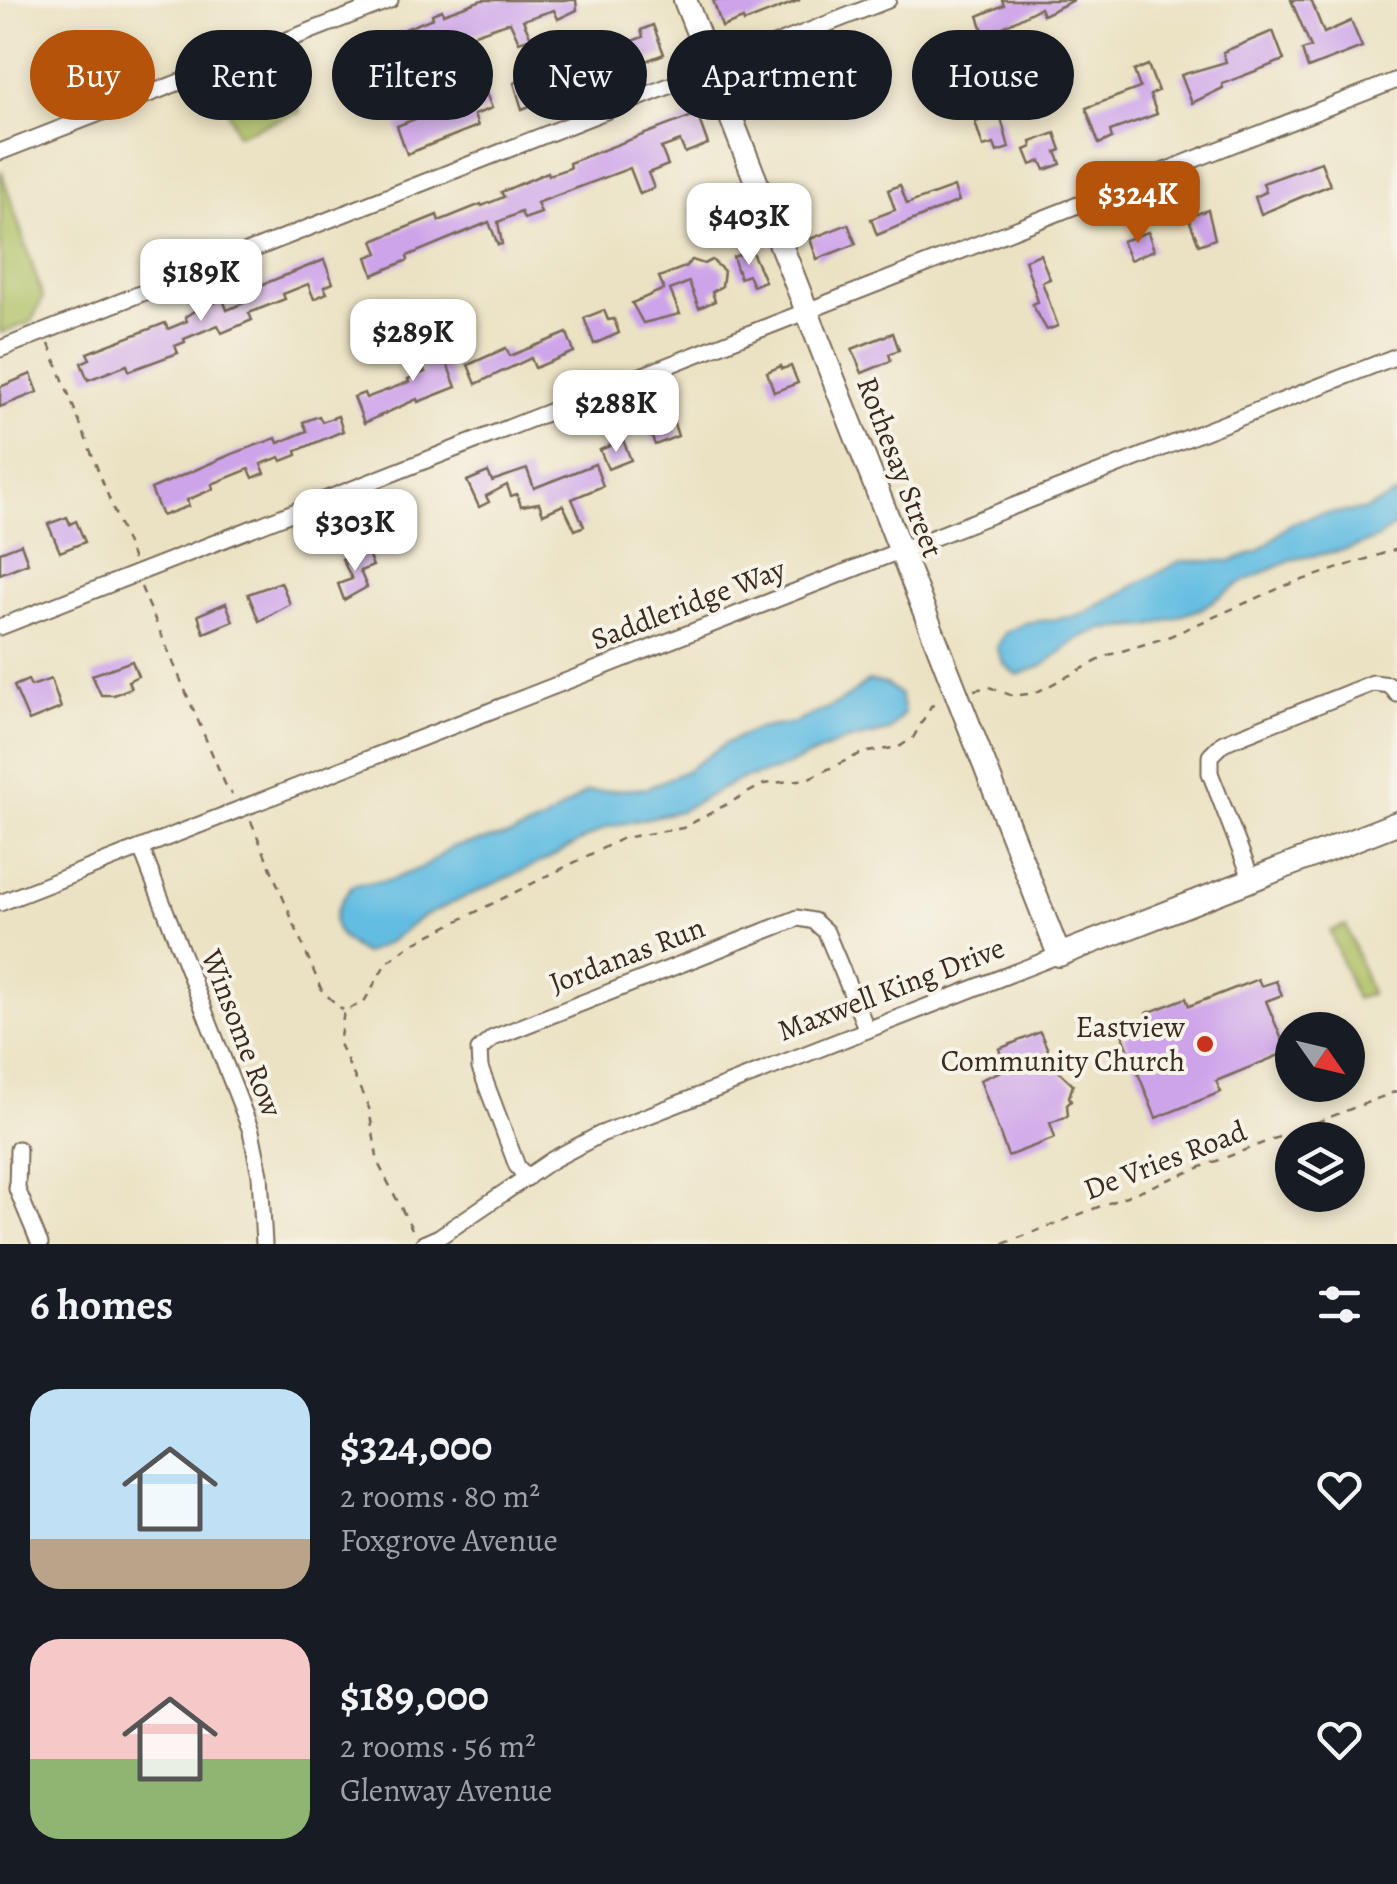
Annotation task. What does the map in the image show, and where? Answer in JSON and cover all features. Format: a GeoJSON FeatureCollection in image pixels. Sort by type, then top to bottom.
{"type":"FeatureCollection","features":[{"type":"Feature","properties":{"kind":"street"},"geometry":{"type":"LineString","coordinates":[[0,152],[390,0]]}},
{"type":"Feature","properties":{"kind":"street","name":"Rothesay Street"},"geometry":{"type":"LineString","coordinates":[[685,0],[697,30]]}},
{"type":"Feature","properties":{"kind":"street"},"geometry":{"type":"LineString","coordinates":[[811,30],[888,0]]}},
{"type":"Feature","properties":{"kind":"street"},"geometry":{"type":"LineString","coordinates":[[0,627],[1397,80]]}},
{"type":"Feature","properties":{"kind":"street"},"geometry":{"type":"LineString","coordinates":[[0,349],[667,87]]}},
{"type":"Feature","properties":{"kind":"street","name":"Rothesay Street"},"geometry":{"type":"LineString","coordinates":[[732,120],[1059,955]]}},
{"type":"Feature","properties":{"kind":"street","name":"Saddleridge Way"},"geometry":{"type":"LineString","coordinates":[[0,904],[1397,356]]}},
{"type":"Feature","properties":{"kind":"street"},"geometry":{"type":"LineString","coordinates":[[1252,880],[1210,774],[1210,756],[1223,743],[1373,683],[1390,684],[1397,694]]}},
{"type":"Feature","properties":{"kind":"street","name":"Maxwell King Drive"},"geometry":{"type":"LineString","coordinates":[[423,1244],[601,1134],[1397,823]]}},
{"type":"Feature","properties":{"kind":"street","name":"Winsome Row"},"geometry":{"type":"LineString","coordinates":[[142,848],[252,1131],[260,1175],[264,1244]]}},
{"type":"Feature","properties":{"kind":"street","name":"Jordanas Run"},"geometry":{"type":"LineString","coordinates":[[526,1178],[480,1068],[479,1050],[493,1038],[798,918],[814,920],[826,932],[867,1030]]}},
{"type":"Feature","properties":{"kind":"street"},"geometry":{"type":"LineString","coordinates":[[18,1150],[18,1189],[40,1244]]}},
{"type":"Feature","properties":{"kind":"path"},"geometry":{"type":"LineString","coordinates":[[44,332],[132,555],[136,574],[225,784],[253,824],[322,991],[344,1011]]}},
{"type":"Feature","properties":{"kind":"path"},"geometry":{"type":"LineString","coordinates":[[344,1011],[364,1002],[386,963],[410,946],[623,838],[684,828],[764,784],[807,779],[862,752],[899,747],[912,738],[931,706],[956,696],[988,687],[1013,696],[1035,694],[1109,654],[1168,638],[1287,586],[1397,549]]}},
{"type":"Feature","properties":{"kind":"path"},"geometry":{"type":"LineString","coordinates":[[344,1011],[339,1044],[369,1108],[378,1163],[412,1229]]}},
{"type":"Feature","properties":{"kind":"path","name":"De Vries Road"},"geometry":{"type":"LineString","coordinates":[[1003,1244],[1397,1091]]}},
{"type":"Feature","properties":{"kind":"green space"},"geometry":{"type":"Polygon","coordinates":[[[232,120],[278,120],[237,135],[232,120]]]}},
{"type":"Feature","properties":{"kind":"green space"},"geometry":{"type":"Polygon","coordinates":[[[1,170],[43,298],[31,322],[0,333],[1,170]]]}},
{"type":"Feature","properties":{"kind":"green space"},"geometry":{"type":"Polygon","coordinates":[[[1346,925],[1371,994],[1356,999],[1330,931],[1346,925]]]}},
{"type":"Feature","properties":{"kind":"water"},"geometry":{"type":"Polygon","coordinates":[[[1397,494],[1397,524],[1379,538],[1350,549],[1290,560],[1241,583],[1200,609],[1151,626],[1102,629],[1079,638],[1043,666],[1017,675],[1004,664],[997,648],[1004,634],[1025,623],[1079,616],[1180,561],[1230,561],[1259,551],[1290,524],[1320,514],[1365,510],[1397,494]]]}},
{"type":"Feature","properties":{"kind":"water"},"geometry":{"type":"Polygon","coordinates":[[[868,681],[886,684],[900,695],[904,713],[889,731],[842,742],[777,770],[741,779],[680,811],[607,827],[422,917],[389,942],[364,954],[337,931],[335,916],[353,885],[391,880],[426,866],[452,847],[511,835],[543,822],[586,792],[647,788],[686,771],[726,743],[756,729],[794,723],[841,702],[868,681]]]}},
{"type":"Feature","properties":{"kind":"building"},"geometry":{"type":"Polygon","coordinates":[[[482,0],[576,0],[577,10],[558,19],[554,10],[523,20],[527,30],[514,30],[510,22],[486,30],[402,30],[433,18],[432,14],[442,10],[443,14],[482,0]]]}},
{"type":"Feature","properties":{"kind":"building"},"geometry":{"type":"Polygon","coordinates":[[[713,0],[800,0],[722,27],[713,0]]]}},
{"type":"Feature","properties":{"kind":"building"},"geometry":{"type":"Polygon","coordinates":[[[1002,0],[1074,0],[1043,15],[1040,8],[997,30],[983,30],[978,16],[1004,5],[1002,0]]]}},
{"type":"Feature","properties":{"kind":"building"},"geometry":{"type":"Polygon","coordinates":[[[1291,0],[1311,0],[1324,33],[1351,21],[1362,47],[1308,68],[1302,50],[1311,47],[1291,0]]]}},
{"type":"Feature","properties":{"kind":"building"},"geometry":{"type":"Polygon","coordinates":[[[653,25],[664,54],[647,61],[647,30],[641,30],[653,25]]]}},
{"type":"Feature","properties":{"kind":"building"},"geometry":{"type":"Polygon","coordinates":[[[1273,31],[1284,60],[1222,84],[1223,88],[1192,103],[1181,75],[1226,62],[1223,52],[1273,31]]]}},
{"type":"Feature","properties":{"kind":"building"},"geometry":{"type":"Polygon","coordinates":[[[1148,65],[1158,91],[1150,95],[1157,114],[1110,131],[1112,138],[1099,144],[1086,108],[1140,88],[1134,71],[1148,65]]]}},
{"type":"Feature","properties":{"kind":"building"},"geometry":{"type":"Polygon","coordinates":[[[412,120],[476,120],[478,126],[407,154],[397,126],[412,120]]]}},
{"type":"Feature","properties":{"kind":"building"},"geometry":{"type":"Polygon","coordinates":[[[681,120],[699,120],[708,144],[685,153],[680,141],[661,148],[668,165],[648,173],[654,188],[640,194],[630,168],[537,203],[541,213],[524,219],[521,212],[498,222],[502,244],[498,245],[489,222],[407,256],[408,260],[373,275],[367,257],[378,253],[373,241],[437,215],[439,221],[482,206],[504,197],[501,192],[548,172],[549,175],[570,168],[569,163],[681,120]]]}},
{"type":"Feature","properties":{"kind":"building"},"geometry":{"type":"Polygon","coordinates":[[[1002,120],[1009,148],[997,152],[994,144],[983,147],[975,122],[1002,120]]]}},
{"type":"Feature","properties":{"kind":"building"},"geometry":{"type":"Polygon","coordinates":[[[1055,133],[1061,164],[1045,170],[1041,161],[1031,165],[1025,150],[1032,147],[1031,142],[1055,133]]]}},
{"type":"Feature","properties":{"kind":"building"},"geometry":{"type":"Polygon","coordinates":[[[1321,162],[1330,185],[1261,214],[1255,197],[1266,192],[1263,183],[1321,162]]]}},
{"type":"Feature","properties":{"kind":"building"},"geometry":{"type":"Polygon","coordinates":[[[900,185],[907,204],[954,187],[959,201],[877,235],[871,219],[895,210],[888,190],[900,185]]]}},
{"type":"Feature","properties":{"kind":"building"},"geometry":{"type":"Polygon","coordinates":[[[1208,210],[1215,239],[1199,245],[1188,217],[1208,210]]]}},
{"type":"Feature","properties":{"kind":"building"},"geometry":{"type":"Polygon","coordinates":[[[848,224],[856,244],[817,259],[810,239],[848,224]]]}},
{"type":"Feature","properties":{"kind":"building"},"geometry":{"type":"Polygon","coordinates":[[[1148,232],[1154,250],[1130,260],[1122,241],[1148,232]]]}},
{"type":"Feature","properties":{"kind":"building"},"geometry":{"type":"Polygon","coordinates":[[[751,250],[765,281],[753,286],[748,275],[740,278],[733,257],[751,250]]]}},
{"type":"Feature","properties":{"kind":"building"},"geometry":{"type":"Polygon","coordinates":[[[1040,254],[1050,279],[1042,282],[1058,326],[1047,330],[1032,304],[1038,302],[1025,260],[1040,254]]]}},
{"type":"Feature","properties":{"kind":"building"},"geometry":{"type":"Polygon","coordinates":[[[324,260],[333,283],[324,287],[327,293],[314,299],[308,284],[283,294],[285,299],[249,313],[252,320],[222,333],[218,325],[184,339],[175,346],[178,353],[129,371],[127,365],[88,380],[81,363],[90,359],[87,353],[165,323],[168,329],[187,321],[185,317],[194,311],[223,299],[227,310],[251,300],[249,295],[258,291],[256,287],[324,260]]]}},
{"type":"Feature","properties":{"kind":"building"},"geometry":{"type":"Polygon","coordinates":[[[692,260],[704,264],[712,260],[724,271],[722,286],[712,292],[715,301],[699,308],[689,282],[670,290],[680,314],[643,323],[632,303],[664,289],[659,277],[685,267],[692,260]]]}},
{"type":"Feature","properties":{"kind":"building"},"geometry":{"type":"Polygon","coordinates":[[[604,310],[608,320],[614,319],[619,333],[594,344],[584,318],[604,310]]]}},
{"type":"Feature","properties":{"kind":"building"},"geometry":{"type":"Polygon","coordinates":[[[442,327],[451,347],[442,351],[456,387],[418,402],[417,399],[364,423],[354,397],[364,393],[366,398],[425,372],[422,367],[434,363],[425,340],[434,337],[432,332],[442,327]]]}},
{"type":"Feature","properties":{"kind":"building"},"geometry":{"type":"Polygon","coordinates":[[[567,333],[574,352],[535,368],[531,358],[476,384],[468,365],[506,348],[510,356],[567,333]]]}},
{"type":"Feature","properties":{"kind":"building"},"geometry":{"type":"Polygon","coordinates":[[[893,333],[899,350],[889,354],[891,361],[862,373],[852,349],[893,333]]]}},
{"type":"Feature","properties":{"kind":"building"},"geometry":{"type":"Polygon","coordinates":[[[791,366],[798,383],[774,392],[767,372],[791,366]]]}},
{"type":"Feature","properties":{"kind":"building"},"geometry":{"type":"Polygon","coordinates":[[[31,374],[38,392],[0,407],[0,387],[31,374]]]}},
{"type":"Feature","properties":{"kind":"building"},"geometry":{"type":"Polygon","coordinates":[[[319,416],[322,422],[338,416],[343,431],[296,451],[297,455],[261,464],[265,473],[253,478],[249,469],[212,484],[213,489],[187,500],[189,506],[162,516],[151,489],[232,454],[307,431],[303,422],[319,416]]]}},
{"type":"Feature","properties":{"kind":"building"},"geometry":{"type":"Polygon","coordinates":[[[660,417],[661,421],[672,417],[678,436],[655,445],[646,422],[660,417]]]}},
{"type":"Feature","properties":{"kind":"building"},"geometry":{"type":"Polygon","coordinates":[[[623,440],[631,460],[608,469],[600,450],[623,440]]]}},
{"type":"Feature","properties":{"kind":"building"},"geometry":{"type":"Polygon","coordinates":[[[595,464],[603,486],[572,499],[584,526],[575,530],[563,505],[543,514],[539,503],[521,506],[517,494],[511,496],[507,485],[486,496],[489,502],[479,507],[467,481],[488,472],[492,481],[527,469],[534,488],[595,464]]]}},
{"type":"Feature","properties":{"kind":"building"},"geometry":{"type":"Polygon","coordinates":[[[67,517],[70,524],[76,521],[85,542],[60,552],[48,524],[67,517]]]}},
{"type":"Feature","properties":{"kind":"building"},"geometry":{"type":"Polygon","coordinates":[[[21,544],[28,563],[0,574],[0,552],[21,544]]]}},
{"type":"Feature","properties":{"kind":"building"},"geometry":{"type":"Polygon","coordinates":[[[366,549],[373,566],[360,571],[367,587],[344,600],[338,584],[352,579],[342,559],[366,549]]]}},
{"type":"Feature","properties":{"kind":"building"},"geometry":{"type":"Polygon","coordinates":[[[281,582],[290,604],[259,621],[248,594],[281,582]]]}},
{"type":"Feature","properties":{"kind":"building"},"geometry":{"type":"Polygon","coordinates":[[[226,603],[233,621],[204,633],[198,615],[226,603]]]}},
{"type":"Feature","properties":{"kind":"building"},"geometry":{"type":"Polygon","coordinates":[[[132,661],[138,676],[128,681],[131,688],[101,695],[92,675],[132,661]]]}},
{"type":"Feature","properties":{"kind":"building"},"geometry":{"type":"Polygon","coordinates":[[[51,679],[61,708],[29,721],[14,686],[28,680],[31,686],[51,679]]]}},
{"type":"Feature","properties":{"kind":"building","name":"Eastview Community Church"},"geometry":{"type":"Polygon","coordinates":[[[1258,979],[1261,986],[1276,981],[1282,995],[1266,1001],[1275,1023],[1275,1057],[1216,1081],[1221,1092],[1156,1118],[1123,1036],[1151,1025],[1147,1013],[1186,998],[1189,1006],[1258,979]]]}},
{"type":"Feature","properties":{"kind":"building"},"geometry":{"type":"Polygon","coordinates":[[[1040,1032],[1057,1070],[1073,1085],[1068,1116],[1050,1123],[1055,1138],[1008,1156],[980,1080],[1006,1069],[999,1049],[1040,1032]]]}},
{"type":"Feature","properties":{"kind":"place","name":"Eastview Community Church"},"geometry":{"type":"Point","coordinates":[1205,1044]}}]}
